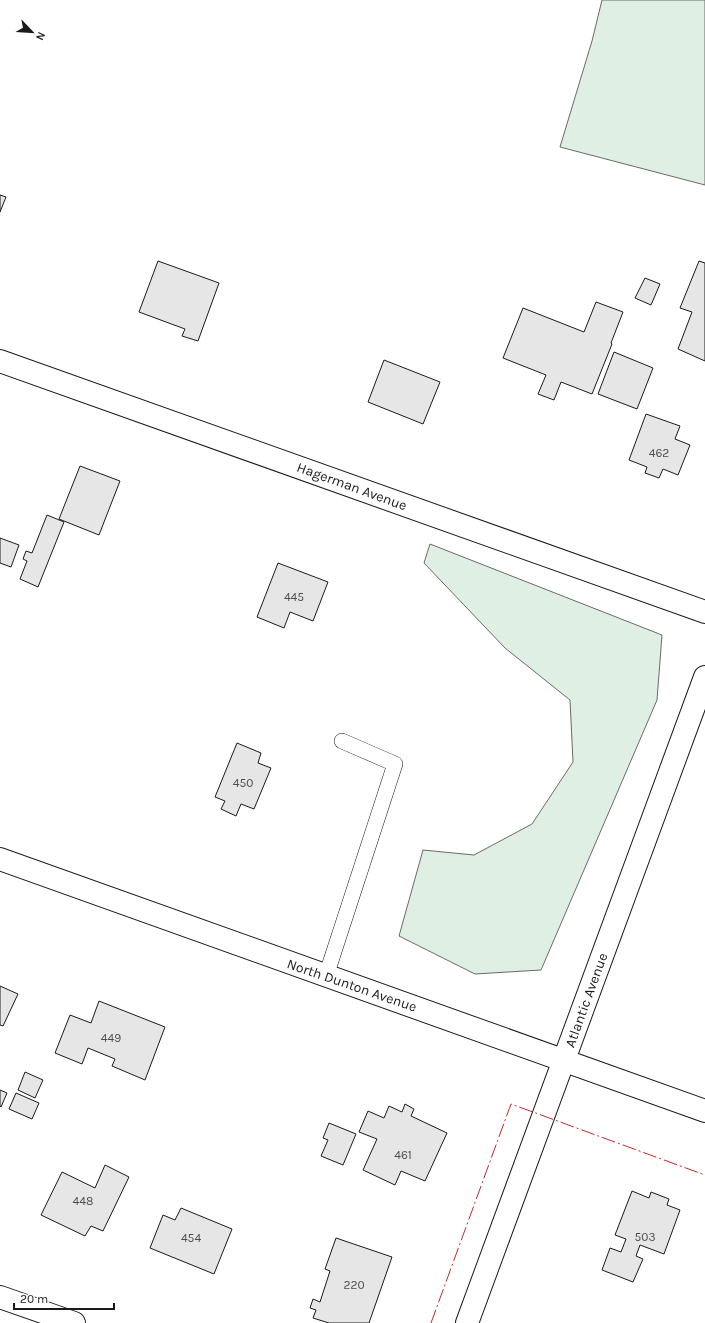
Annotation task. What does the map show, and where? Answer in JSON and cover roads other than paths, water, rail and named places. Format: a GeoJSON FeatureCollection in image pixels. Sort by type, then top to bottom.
{"type":"FeatureCollection","features":[{"type":"Feature","properties":{"kind":"street","name":"Hagerman Avenue"},"geometry":{"type":"LineString","coordinates":[[0,361],[705,612]]}},
{"type":"Feature","properties":{"kind":"street","name":"Atlantic Avenue"},"geometry":{"type":"LineString","coordinates":[[467,1323],[705,677]]}},
{"type":"Feature","properties":{"kind":"street","name":"North Dunton Avenue"},"geometry":{"type":"LineString","coordinates":[[0,859],[705,1111]]}},
{"type":"Feature","properties":{"kind":"street"},"geometry":{"type":"LineString","coordinates":[[0,1297],[74,1323]]}},
{"type":"Feature","properties":{"kind":"lane"},"geometry":{"type":"LineString","coordinates":[[326,976],[395,764],[342,742]]}}]}
